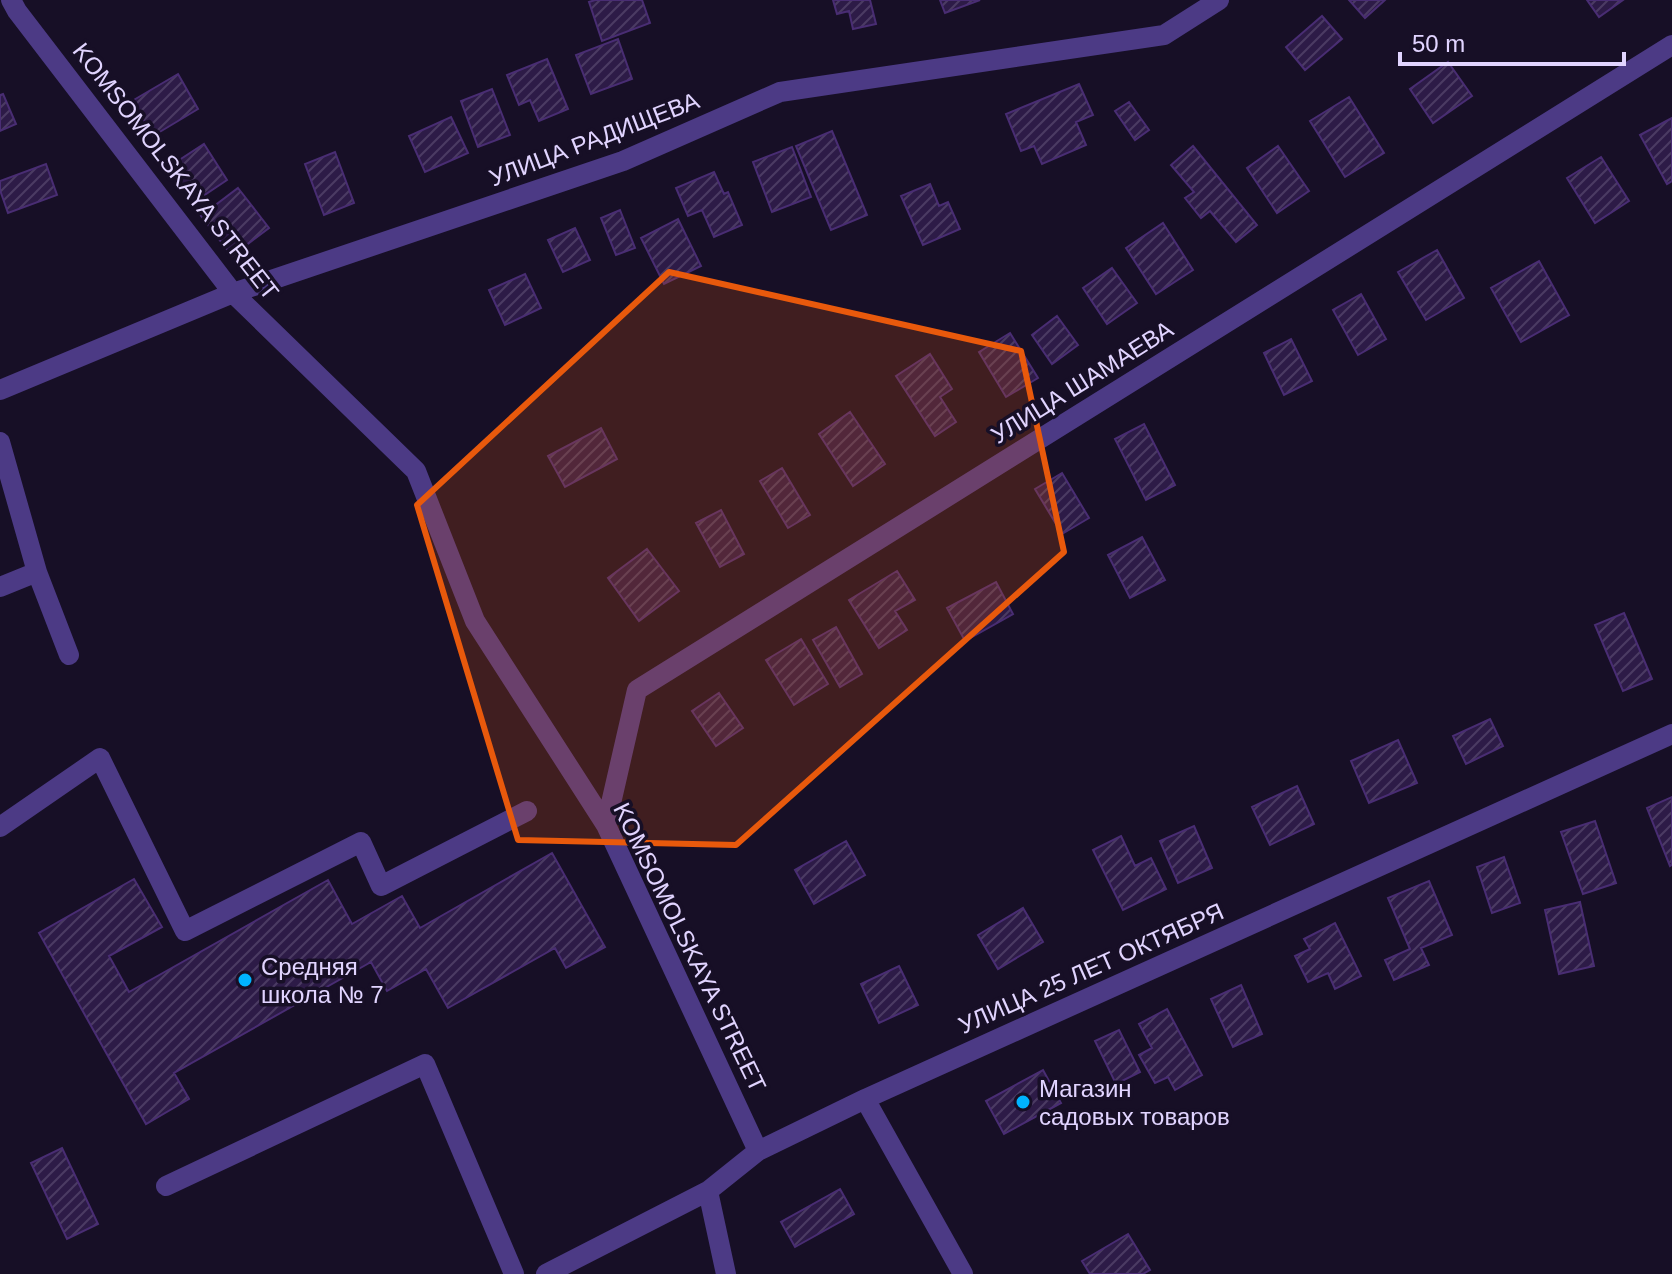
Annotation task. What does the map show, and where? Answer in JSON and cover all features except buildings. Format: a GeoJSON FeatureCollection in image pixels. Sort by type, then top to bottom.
{"type":"FeatureCollection","features":[{"type":"Feature","properties":{"kind":"street","name":"KOMSOMOLSKAYA STREET"},"geometry":{"type":"LineString","coordinates":[[11,0],[233,293],[416,471],[475,621],[606,825],[758,1151]]}},
{"type":"Feature","properties":{"kind":"street","name":"УЛИЦА РАДИЩЕВА"},"geometry":{"type":"LineString","coordinates":[[0,390],[233,293],[623,161],[780,92],[1164,35],[1219,0]]}},
{"type":"Feature","properties":{"kind":"street","name":"УЛИЦА ШАМАЕВА"},"geometry":{"type":"LineString","coordinates":[[606,825],[637,690],[1672,45]]}},
{"type":"Feature","properties":{"kind":"street"},"geometry":{"type":"LineString","coordinates":[[0,442],[37,572],[69,655]]}},
{"type":"Feature","properties":{"kind":"street"},"geometry":{"type":"LineString","coordinates":[[0,587],[37,572]]}},
{"type":"Feature","properties":{"kind":"street","name":"УЛИЦА 25 ЛЕТ ОКТЯБРЯ"},"geometry":{"type":"LineString","coordinates":[[546,1274],[708,1191],[758,1151],[865,1099],[1672,734]]}},
{"type":"Feature","properties":{"kind":"street"},"geometry":{"type":"LineString","coordinates":[[0,827],[100,758],[185,931],[361,842],[381,886],[527,811]]}},
{"type":"Feature","properties":{"kind":"street"},"geometry":{"type":"LineString","coordinates":[[166,1186],[425,1064],[514,1274]]}},
{"type":"Feature","properties":{"kind":"street"},"geometry":{"type":"LineString","coordinates":[[865,1099],[963,1274]]}},
{"type":"Feature","properties":{"kind":"street"},"geometry":{"type":"LineString","coordinates":[[708,1191],[726,1274]]}},
{"type":"Feature","properties":{"kind":"highlighted area"},"geometry":{"type":"Polygon","coordinates":[[[669,272],[1021,351],[1064,552],[736,845],[518,840],[417,505],[669,272]]]}},
{"type":"Feature","properties":{"kind":"place","name":"Средняя школа № 7"},"geometry":{"type":"Point","coordinates":[245,980]}},
{"type":"Feature","properties":{"kind":"place","name":"Магазин садовых товаров"},"geometry":{"type":"Point","coordinates":[1023,1102]}}]}
